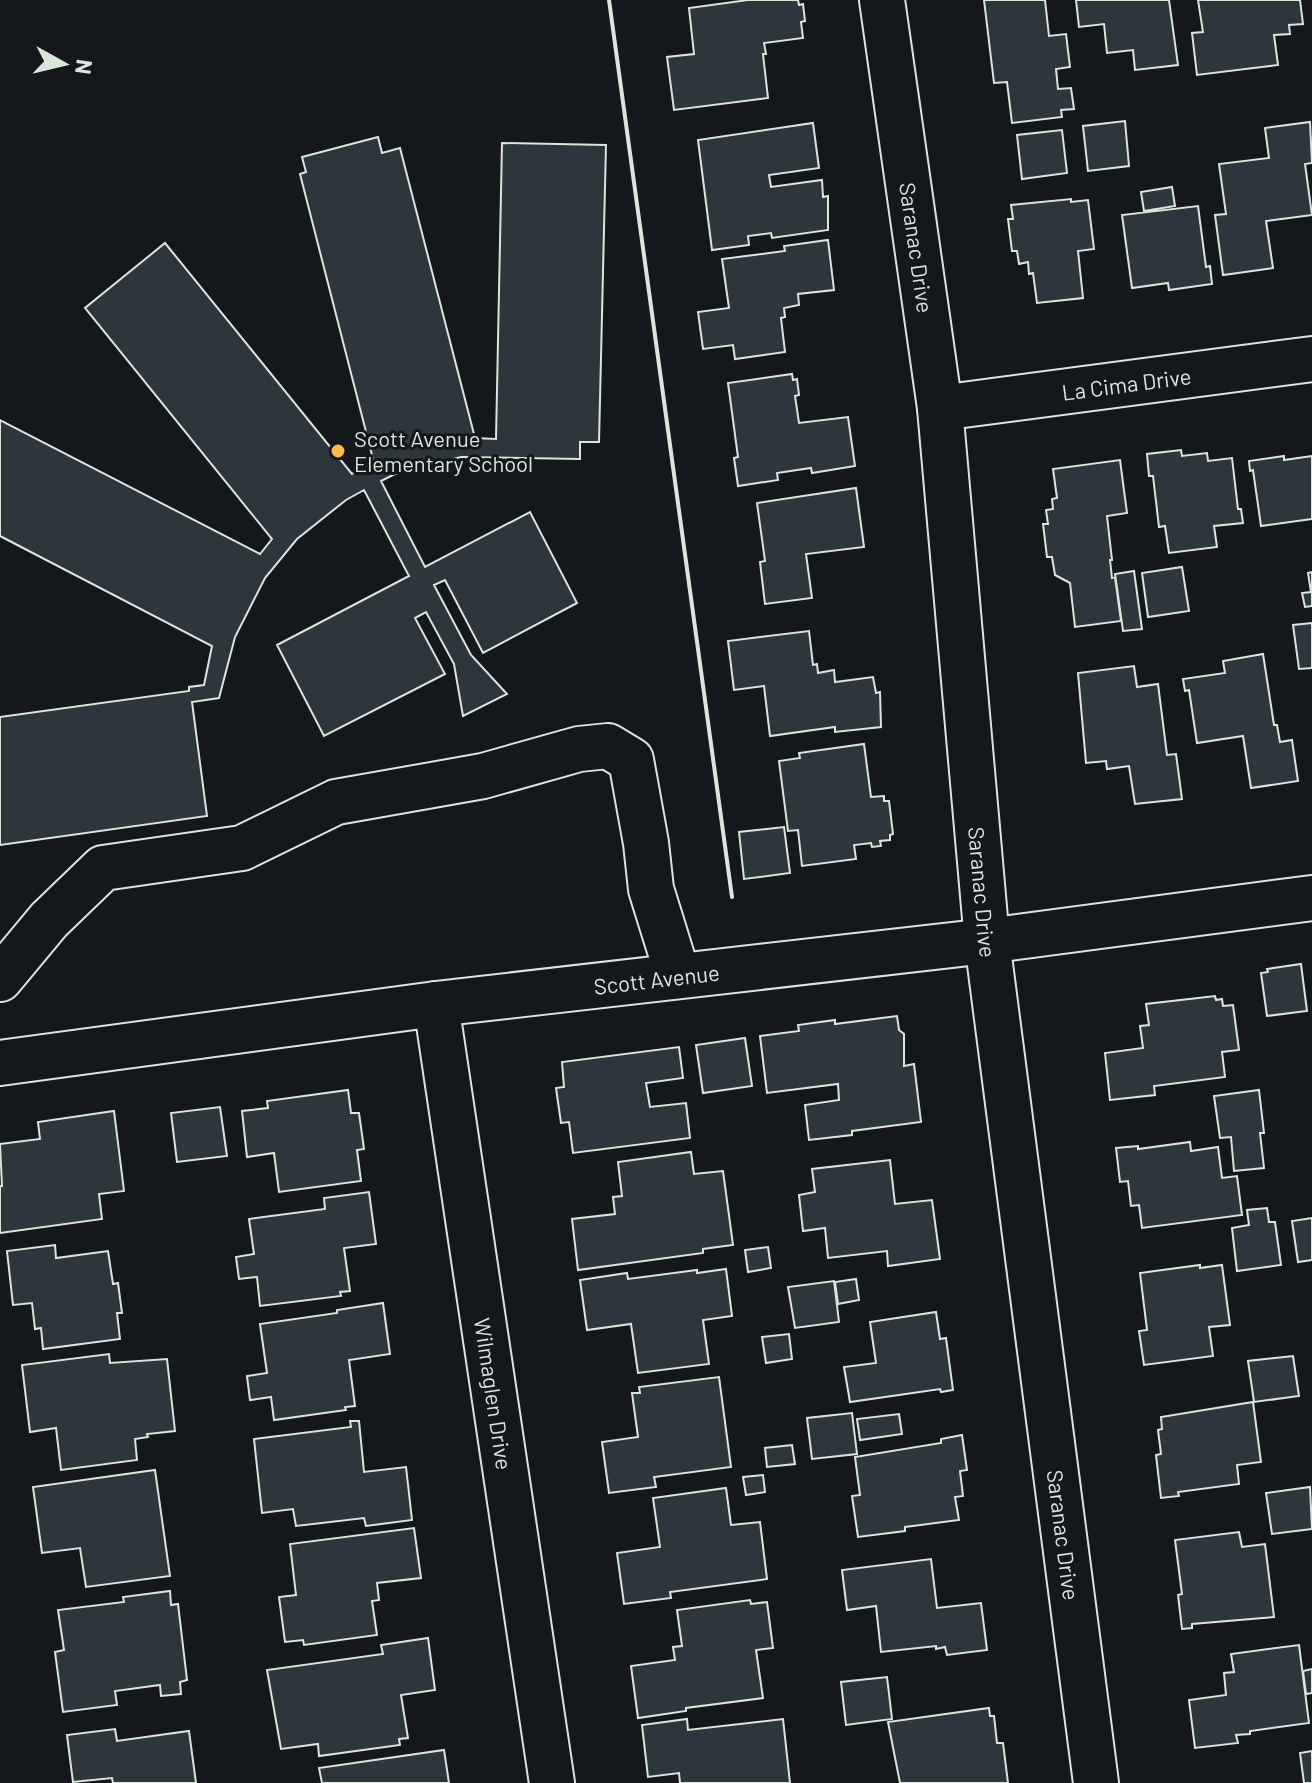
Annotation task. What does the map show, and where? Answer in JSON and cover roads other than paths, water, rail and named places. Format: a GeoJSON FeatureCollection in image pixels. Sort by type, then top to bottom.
{"type":"FeatureCollection","features":[{"type":"Feature","properties":{"kind":"street","name":"Saranac Drive"},"geometry":{"type":"LineString","coordinates":[[882,0],[940,408],[987,941],[1096,1783]]}},
{"type":"Feature","properties":{"kind":"street","name":"La Cima Drive"},"geometry":{"type":"LineString","coordinates":[[940,408],[1312,359]]}},
{"type":"Feature","properties":{"kind":"street"},"geometry":{"type":"LineString","coordinates":[[0,979],[49,920],[103,868],[242,848],[336,802],[483,776],[579,749],[608,746],[631,760],[651,889],[678,976]]}},
{"type":"Feature","properties":{"kind":"street","name":"Scott Avenue"},"geometry":{"type":"LineString","coordinates":[[0,1063],[436,1004],[987,941],[1312,898]]}},
{"type":"Feature","properties":{"kind":"street","name":"Wilmaglen Drive"},"geometry":{"type":"LineString","coordinates":[[436,1004],[552,1783]]}},
{"type":"Feature","properties":{"kind":"place","name":"Scott Avenue Elementary School"},"geometry":{"type":"Point","coordinates":[338,451]}}]}
